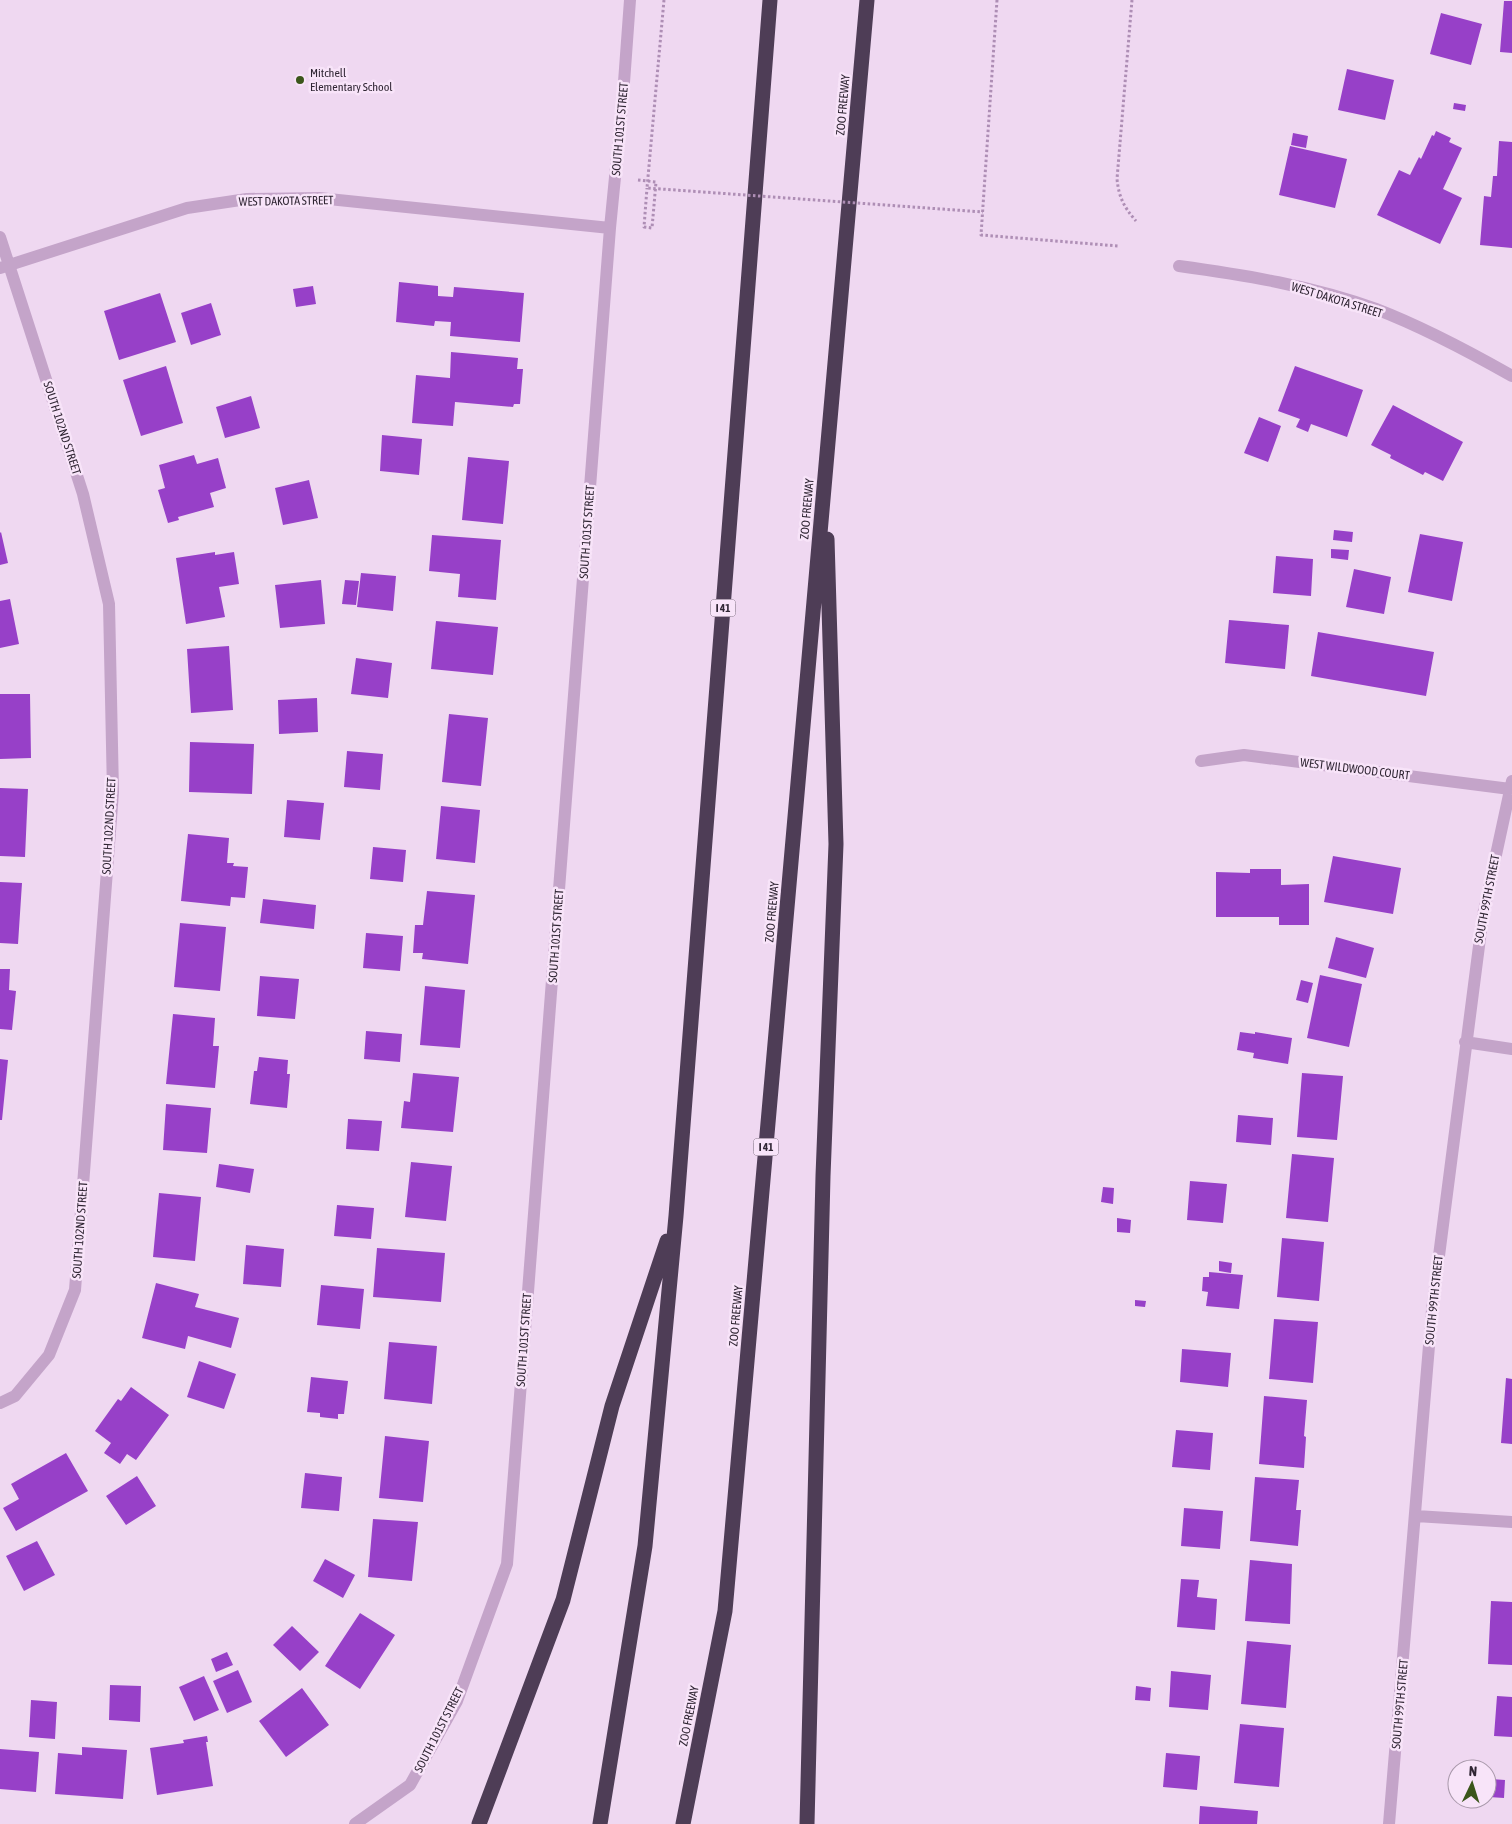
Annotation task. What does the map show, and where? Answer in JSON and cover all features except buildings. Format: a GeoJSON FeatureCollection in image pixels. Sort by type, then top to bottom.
{"type":"FeatureCollection","features":[{"type":"Feature","properties":{"kind":"highway","name":"I 41"},"geometry":{"type":"LineString","coordinates":[[600,1824],[645,1546],[676,1216],[770,0]]}},
{"type":"Feature","properties":{"kind":"highway","name":"ZOO FREEWAY"},"geometry":{"type":"LineString","coordinates":[[683,1824],[726,1611],[867,0]]}},
{"type":"Feature","properties":{"kind":"highway"},"geometry":{"type":"LineString","coordinates":[[807,1824],[823,1176],[836,844],[826,467]]}},
{"type":"Feature","properties":{"kind":"highway"},"geometry":{"type":"LineString","coordinates":[[479,1824],[563,1600],[612,1406],[676,1216]]}},
{"type":"Feature","properties":{"kind":"street","name":"SOUTH 101ST STREET"},"geometry":{"type":"LineString","coordinates":[[355,1824],[410,1785],[457,1701],[507,1564],[610,228],[630,0]]}},
{"type":"Feature","properties":{"kind":"street","name":"WEST DAKOTA STREET"},"geometry":{"type":"LineString","coordinates":[[5,267],[187,208],[247,199],[319,198],[610,228]]}},
{"type":"Feature","properties":{"kind":"street","name":"SOUTH 102ND STREET"},"geometry":{"type":"LineString","coordinates":[[0,237],[5,267],[83,494],[109,604],[113,792],[75,1290],[49,1355],[15,1396],[0,1403]]}},
{"type":"Feature","properties":{"kind":"street","name":"WEST DAKOTA STREET"},"geometry":{"type":"LineString","coordinates":[[1179,266],[1248,276],[1306,289],[1376,309],[1462,348],[1512,376]]}},
{"type":"Feature","properties":{"kind":"street","name":"WEST WILDWOOD COURT"},"geometry":{"type":"LineString","coordinates":[[1200,761],[1244,755],[1511,785]]}},
{"type":"Feature","properties":{"kind":"street","name":"SOUTH 99TH STREET"},"geometry":{"type":"LineString","coordinates":[[1389,1824],[1432,1310],[1465,1042],[1483,915],[1511,785]]}},
{"type":"Feature","properties":{"kind":"street"},"geometry":{"type":"LineString","coordinates":[[1465,1042],[1512,1050]]}},
{"type":"Feature","properties":{"kind":"street"},"geometry":{"type":"LineString","coordinates":[[1416,1516],[1512,1522]]}},
{"type":"Feature","properties":{"kind":"path"},"geometry":{"type":"LineString","coordinates":[[637,180],[656,182],[652,228],[644,228],[647,188],[664,0]]}},
{"type":"Feature","properties":{"kind":"path"},"geometry":{"type":"LineString","coordinates":[[997,0],[981,235],[1118,246]]}},
{"type":"Feature","properties":{"kind":"path"},"geometry":{"type":"LineString","coordinates":[[1132,0],[1117,179],[1118,193],[1125,208],[1136,221]]}},
{"type":"Feature","properties":{"kind":"path"},"geometry":{"type":"LineString","coordinates":[[647,188],[983,212]]}},
{"type":"Feature","properties":{"kind":"place","name":"Mitchell Elementary School"},"geometry":{"type":"Point","coordinates":[300,80]}}]}
